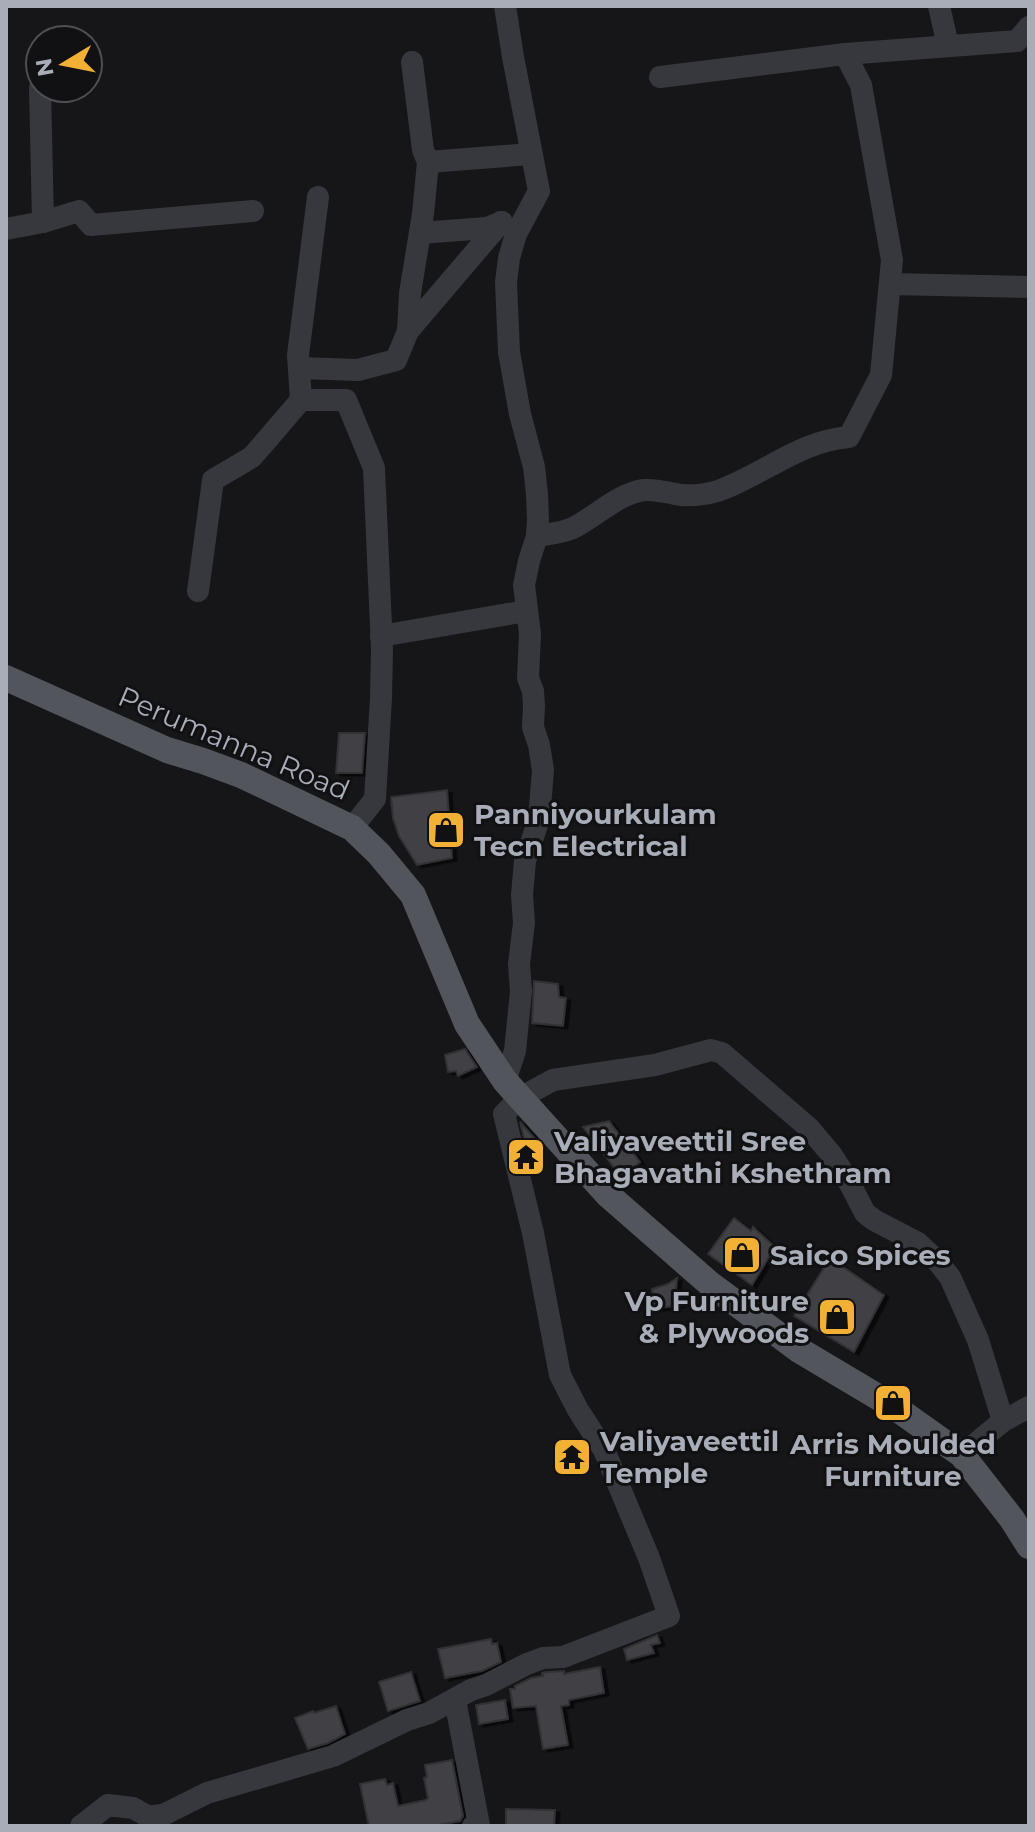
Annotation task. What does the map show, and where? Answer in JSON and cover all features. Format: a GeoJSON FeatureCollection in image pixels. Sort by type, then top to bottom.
{"type":"FeatureCollection","features":[{"type":"Feature","properties":{"kind":"main road","name":"Perumanna Road"},"geometry":{"type":"LineString","coordinates":[[6,678],[167,750],[241,775],[352,828],[379,854],[413,895],[462,1014],[512,1090],[608,1195],[710,1284],[799,1350],[893,1406],[962,1455],[1029,1546]]}},
{"type":"Feature","properties":{"kind":"street"},"geometry":{"type":"LineString","coordinates":[[81,1826],[108,1805],[133,1808],[149,1817],[165,1814],[207,1793],[333,1756],[527,1664],[543,1658],[563,1657],[669,1616],[649,1558],[604,1450],[560,1375],[533,1233],[504,1114],[512,1090],[521,991],[519,964],[524,923],[522,895],[525,861],[536,833],[543,790],[543,770],[533,727],[533,691],[528,678],[530,634],[524,585],[538,520],[534,467],[520,414],[509,352],[506,282],[516,234],[539,191],[505,6]]}},
{"type":"Feature","properties":{"kind":"street"},"geometry":{"type":"LineString","coordinates":[[939,6],[948,46]]}},
{"type":"Feature","properties":{"kind":"street"},"geometry":{"type":"LineString","coordinates":[[660,77],[845,54],[997,44],[1017,41],[1029,27]]}},
{"type":"Feature","properties":{"kind":"street"},"geometry":{"type":"LineString","coordinates":[[537,536],[572,528],[622,497],[644,490],[680,495],[716,491],[804,448],[828,439],[849,437],[881,375],[892,260],[861,85],[845,54]]}},
{"type":"Feature","properties":{"kind":"street"},"geometry":{"type":"LineString","coordinates":[[408,331],[410,293],[428,162],[423,150],[412,62]]}},
{"type":"Feature","properties":{"kind":"street"},"geometry":{"type":"LineString","coordinates":[[40,104],[43,222]]}},
{"type":"Feature","properties":{"kind":"street"},"geometry":{"type":"LineString","coordinates":[[428,162],[531,154]]}},
{"type":"Feature","properties":{"kind":"street"},"geometry":{"type":"LineString","coordinates":[[198,591],[213,480],[252,457],[301,400],[298,355],[318,197]]}},
{"type":"Feature","properties":{"kind":"street"},"geometry":{"type":"LineString","coordinates":[[6,229],[79,211],[91,225],[253,211]]}},
{"type":"Feature","properties":{"kind":"street"},"geometry":{"type":"LineString","coordinates":[[420,233],[487,228],[528,212]]}},
{"type":"Feature","properties":{"kind":"street"},"geometry":{"type":"LineString","coordinates":[[299,368],[358,370],[396,360],[408,331],[501,222]]}},
{"type":"Feature","properties":{"kind":"street"},"geometry":{"type":"LineString","coordinates":[[890,284],[1029,287]]}},
{"type":"Feature","properties":{"kind":"street"},"geometry":{"type":"LineString","coordinates":[[301,400],[346,400],[374,468],[381,636],[375,799],[352,828]]}},
{"type":"Feature","properties":{"kind":"street"},"geometry":{"type":"LineString","coordinates":[[381,636],[526,611]]}},
{"type":"Feature","properties":{"kind":"street"},"geometry":{"type":"LineString","coordinates":[[512,1090],[562,1077],[655,1065],[711,1050],[722,1053],[809,1128],[831,1154],[865,1213],[918,1243],[950,1277],[978,1340],[1003,1421]]}},
{"type":"Feature","properties":{"kind":"street"},"geometry":{"type":"LineString","coordinates":[[962,1455],[1003,1421],[1029,1407]]}},
{"type":"Feature","properties":{"kind":"street"},"geometry":{"type":"LineString","coordinates":[[455,1700],[479,1825],[473,1826]]}},
{"type":"Feature","properties":{"kind":"building"},"geometry":{"type":"Polygon","coordinates":[[[339,733],[365,733],[362,773],[336,773],[339,733]]]}},
{"type":"Feature","properties":{"kind":"building"},"geometry":{"type":"Polygon","coordinates":[[[447,790],[452,858],[417,865],[399,836],[391,797],[447,790]]]}},
{"type":"Feature","properties":{"kind":"building"},"geometry":{"type":"Polygon","coordinates":[[[534,981],[558,984],[559,997],[566,998],[563,1026],[532,1023],[534,981]]]}},
{"type":"Feature","properties":{"kind":"building"},"geometry":{"type":"Polygon","coordinates":[[[465,1049],[477,1067],[458,1076],[456,1071],[448,1072],[445,1055],[465,1049]]]}},
{"type":"Feature","properties":{"kind":"building"},"geometry":{"type":"Polygon","coordinates":[[[609,1121],[640,1162],[622,1178],[583,1127],[609,1121]]]}},
{"type":"Feature","properties":{"kind":"building"},"geometry":{"type":"Polygon","coordinates":[[[520,1122],[538,1142],[526,1146],[520,1122]]]}},
{"type":"Feature","properties":{"kind":"building"},"geometry":{"type":"Polygon","coordinates":[[[734,1218],[751,1231],[753,1227],[775,1247],[752,1285],[708,1254],[734,1218]]]}},
{"type":"Feature","properties":{"kind":"building"},"geometry":{"type":"Polygon","coordinates":[[[830,1258],[884,1295],[854,1352],[794,1316],[830,1258]]]}},
{"type":"Feature","properties":{"kind":"building"},"geometry":{"type":"Polygon","coordinates":[[[677,1278],[680,1305],[653,1309],[652,1289],[677,1278]]]}},
{"type":"Feature","properties":{"kind":"building"},"geometry":{"type":"Polygon","coordinates":[[[657,1635],[660,1643],[651,1645],[654,1653],[627,1660],[624,1649],[657,1635]]]}},
{"type":"Feature","properties":{"kind":"building"},"geometry":{"type":"Polygon","coordinates":[[[491,1639],[492,1644],[497,1643],[501,1662],[482,1671],[445,1678],[438,1649],[491,1639]]]}},
{"type":"Feature","properties":{"kind":"building"},"geometry":{"type":"Polygon","coordinates":[[[600,1667],[604,1693],[569,1700],[569,1705],[561,1706],[568,1745],[543,1749],[536,1706],[513,1708],[510,1689],[546,1672],[564,1671],[564,1674],[600,1667]]]}},
{"type":"Feature","properties":{"kind":"building"},"geometry":{"type":"Polygon","coordinates":[[[411,1672],[420,1701],[388,1711],[379,1682],[411,1672]]]}},
{"type":"Feature","properties":{"kind":"building"},"geometry":{"type":"Polygon","coordinates":[[[505,1700],[508,1719],[479,1724],[476,1705],[505,1700]]]}},
{"type":"Feature","properties":{"kind":"building"},"geometry":{"type":"Polygon","coordinates":[[[336,1706],[345,1734],[308,1749],[295,1718],[336,1706]]]}},
{"type":"Feature","properties":{"kind":"building"},"geometry":{"type":"Polygon","coordinates":[[[452,1760],[463,1816],[460,1821],[432,1826],[369,1826],[360,1784],[385,1779],[387,1785],[393,1783],[398,1806],[426,1800],[425,1765],[452,1760]]]}},
{"type":"Feature","properties":{"kind":"building"},"geometry":{"type":"Polygon","coordinates":[[[506,1809],[555,1810],[554,1826],[506,1826],[506,1809]]]}},
{"type":"Feature","properties":{"kind":"place","name":"Panniyourkulam Tecn Electrical"},"geometry":{"type":"Point","coordinates":[446,830]}},
{"type":"Feature","properties":{"kind":"place","name":"Valiyaveettil Sree Bhagavathi Kshethram"},"geometry":{"type":"Point","coordinates":[526,1157]}},
{"type":"Feature","properties":{"kind":"place","name":"Saico Spices"},"geometry":{"type":"Point","coordinates":[742,1255]}},
{"type":"Feature","properties":{"kind":"place","name":"Vp Furniture & Plywoods"},"geometry":{"type":"Point","coordinates":[837,1317]}},
{"type":"Feature","properties":{"kind":"place","name":"Arris Moulded Furniture"},"geometry":{"type":"Point","coordinates":[893,1403]}},
{"type":"Feature","properties":{"kind":"place","name":"Valiyaveettil Temple"},"geometry":{"type":"Point","coordinates":[572,1457]}}]}
